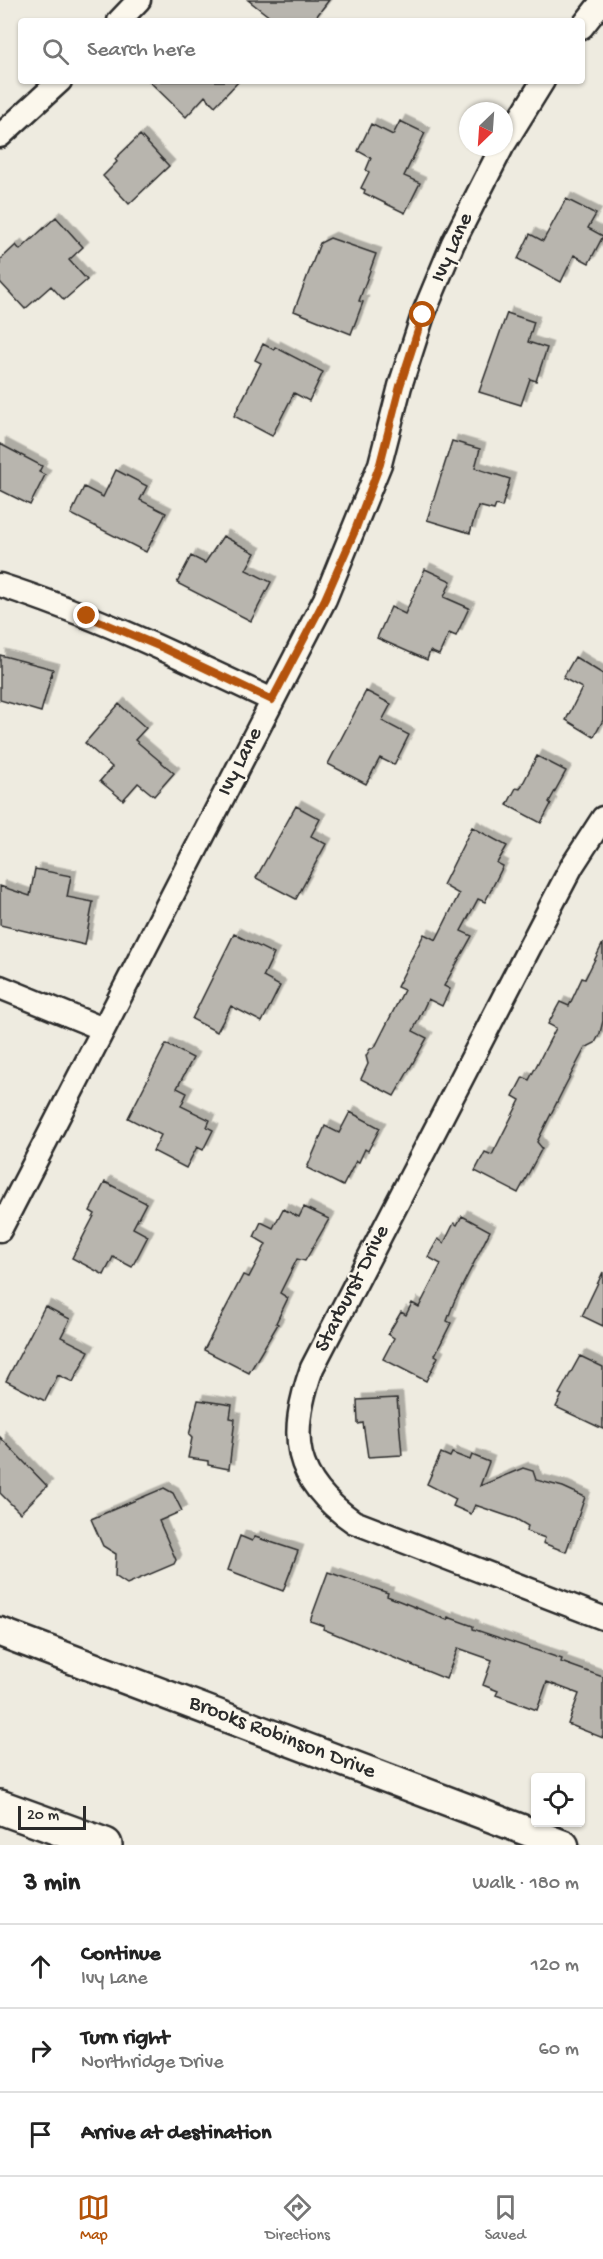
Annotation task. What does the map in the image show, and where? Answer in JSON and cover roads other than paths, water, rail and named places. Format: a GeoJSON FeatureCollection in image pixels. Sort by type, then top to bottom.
{"type":"FeatureCollection","features":[{"type":"Feature","properties":{"kind":"highway"},"geometry":{"type":"LineString","coordinates":[[0,1807],[105,1845]]}},
{"type":"Feature","properties":{"kind":"main road","name":"Brooks Robinson Drive"},"geometry":{"type":"LineString","coordinates":[[0,1632],[564,1845]]}},
{"type":"Feature","properties":{"kind":"street"},"geometry":{"type":"LineString","coordinates":[[122,18],[139,0]]}},
{"type":"Feature","properties":{"kind":"street"},"geometry":{"type":"LineString","coordinates":[[585,23],[603,0]]}},
{"type":"Feature","properties":{"kind":"street"},"geometry":{"type":"LineString","coordinates":[[0,136],[57,84]]}},
{"type":"Feature","properties":{"kind":"street","name":"Ivy Lane"},"geometry":{"type":"LineString","coordinates":[[513,129],[541,84]]}},
{"type":"Feature","properties":{"kind":"street","name":"Ivy Lane"},"geometry":{"type":"LineString","coordinates":[[0,1230],[325,599],[354,533],[380,464],[400,386],[423,315],[453,243],[497,156]]}},
{"type":"Feature","properties":{"kind":"street"},"geometry":{"type":"LineString","coordinates":[[0,585],[87,616],[161,647],[272,700]]}},
{"type":"Feature","properties":{"kind":"street","name":"Starburst Drive"},"geometry":{"type":"LineString","coordinates":[[602,1613],[354,1522],[332,1506],[312,1484],[300,1458],[297,1430],[300,1401],[312,1368],[572,866],[603,818]]}},
{"type":"Feature","properties":{"kind":"street"},"geometry":{"type":"LineString","coordinates":[[0,987],[103,1029]]}}]}
